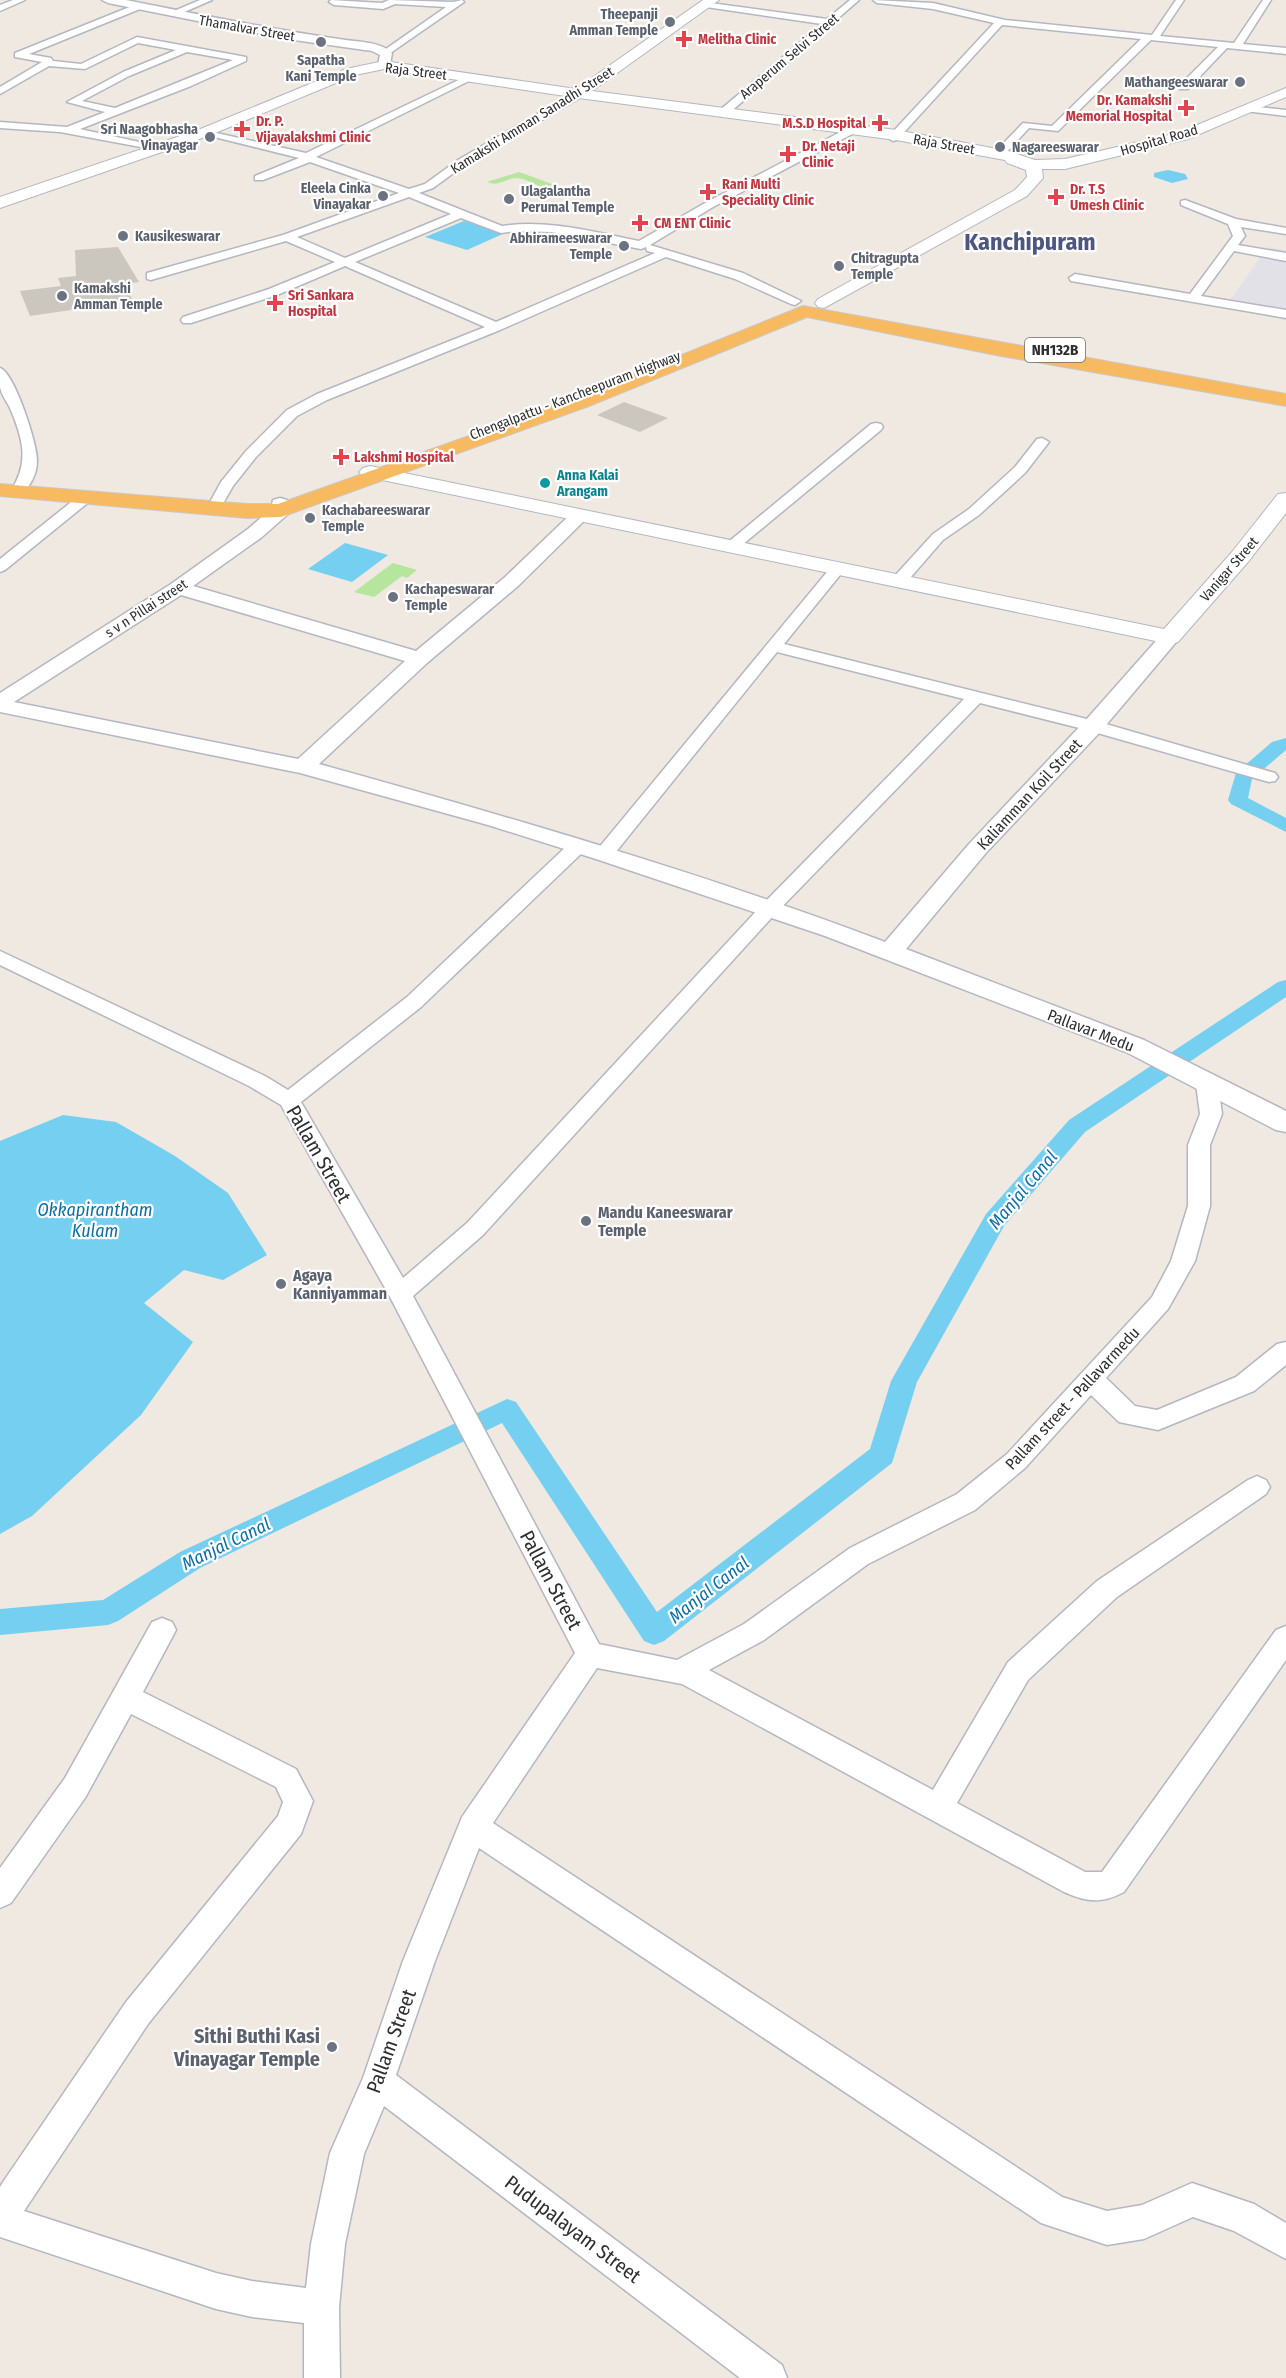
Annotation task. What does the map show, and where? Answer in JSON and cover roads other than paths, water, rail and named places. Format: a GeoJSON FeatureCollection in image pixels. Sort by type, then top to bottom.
{"type":"FeatureCollection","features":[{"type":"Feature","properties":{"kind":"highway","name":"NH132B"},"geometry":{"type":"LineString","coordinates":[[809,306],[1286,390]]}},
{"type":"Feature","properties":{"kind":"highway"},"geometry":{"type":"LineString","coordinates":[[7,487],[85,498],[247,511],[280,507],[582,402],[809,306],[996,349],[1286,399]]}},
{"type":"Feature","properties":{"kind":"highway"},"geometry":{"type":"LineString","coordinates":[[7,487],[280,507]]}},
{"type":"Feature","properties":{"kind":"main road","name":"Kamakshi Amman Sanadhi Street"},"geometry":{"type":"LineString","coordinates":[[579,94],[706,1]]}},
{"type":"Feature","properties":{"kind":"main road","name":"Raja Street"},"geometry":{"type":"LineString","coordinates":[[0,204],[203,134],[385,59],[470,78],[852,130],[999,154],[1026,160],[1030,165]]}},
{"type":"Feature","properties":{"kind":"main road","name":"Hospital Road"},"geometry":{"type":"LineString","coordinates":[[1030,165],[1065,164],[1183,136],[1286,92]]}},
{"type":"Feature","properties":{"kind":"main road","name":"Raja Street"},"geometry":{"type":"LineString","coordinates":[[894,137],[1005,158],[1030,165]]}},
{"type":"Feature","properties":{"kind":"main road"},"geometry":{"type":"LineString","coordinates":[[809,306],[1021,193],[1035,178],[1030,165]]}},
{"type":"Feature","properties":{"kind":"main road"},"geometry":{"type":"LineString","coordinates":[[374,474],[1170,637]]}},
{"type":"Feature","properties":{"kind":"main road","name":"Vanigar Street"},"geometry":{"type":"LineString","coordinates":[[1170,637],[1240,557],[1286,499]]}},
{"type":"Feature","properties":{"kind":"street"},"geometry":{"type":"LineString","coordinates":[[0,8],[21,0]]}},
{"type":"Feature","properties":{"kind":"street","name":"Thamalvar Street"},"geometry":{"type":"LineString","coordinates":[[108,0],[287,35],[375,48],[385,59]]}},
{"type":"Feature","properties":{"kind":"street"},"geometry":{"type":"LineString","coordinates":[[172,14],[208,0]]}},
{"type":"Feature","properties":{"kind":"street"},"geometry":{"type":"LineString","coordinates":[[337,0],[334,2],[383,6],[394,1],[458,3]]}},
{"type":"Feature","properties":{"kind":"street","name":"Araperum Selvi Street"},"geometry":{"type":"LineString","coordinates":[[724,112],[855,0]]}},
{"type":"Feature","properties":{"kind":"street"},"geometry":{"type":"LineString","coordinates":[[877,0],[976,11],[1000,22],[1286,51]]}},
{"type":"Feature","properties":{"kind":"street"},"geometry":{"type":"LineString","coordinates":[[999,154],[1027,125],[1054,129],[1151,38],[1180,0]]}},
{"type":"Feature","properties":{"kind":"street"},"geometry":{"type":"LineString","coordinates":[[1237,46],[1267,0]]}},
{"type":"Feature","properties":{"kind":"street"},"geometry":{"type":"LineString","coordinates":[[706,1],[830,22]]}},
{"type":"Feature","properties":{"kind":"street"},"geometry":{"type":"LineString","coordinates":[[385,59],[458,3]]}},
{"type":"Feature","properties":{"kind":"street"},"geometry":{"type":"LineString","coordinates":[[47,63],[48,60],[14,56],[137,7]]}},
{"type":"Feature","properties":{"kind":"street"},"geometry":{"type":"LineString","coordinates":[[894,137],[1000,22]]}},
{"type":"Feature","properties":{"kind":"street"},"geometry":{"type":"LineString","coordinates":[[69,130],[187,84],[243,59],[136,40],[82,67]]}},
{"type":"Feature","properties":{"kind":"street"},"geometry":{"type":"LineString","coordinates":[[1184,87],[1226,45]]}},
{"type":"Feature","properties":{"kind":"street"},"geometry":{"type":"LineString","coordinates":[[118,112],[72,102],[126,74],[186,49]]}},
{"type":"Feature","properties":{"kind":"street"},"geometry":{"type":"LineString","coordinates":[[0,91],[47,63],[146,77]]}},
{"type":"Feature","properties":{"kind":"street"},"geometry":{"type":"LineString","coordinates":[[259,178],[308,157],[470,78]]}},
{"type":"Feature","properties":{"kind":"street"},"geometry":{"type":"LineString","coordinates":[[167,81],[187,84]]}},
{"type":"Feature","properties":{"kind":"street","name":"Kamakshi Amman Sanadhi Street"},"geometry":{"type":"LineString","coordinates":[[151,276],[287,237],[429,186],[462,162],[579,94]]}},
{"type":"Feature","properties":{"kind":"street"},"geometry":{"type":"LineString","coordinates":[[1249,109],[1286,113]]}},
{"type":"Feature","properties":{"kind":"street"},"geometry":{"type":"LineString","coordinates":[[0,125],[22,124],[69,130],[158,148]]}},
{"type":"Feature","properties":{"kind":"street"},"geometry":{"type":"LineString","coordinates":[[641,245],[709,205],[852,130]]}},
{"type":"Feature","properties":{"kind":"street"},"geometry":{"type":"LineString","coordinates":[[203,134],[308,157],[409,193],[501,230],[515,226],[568,232],[641,245],[739,276],[809,306]]}},
{"type":"Feature","properties":{"kind":"street"},"geometry":{"type":"LineString","coordinates":[[1185,203],[1233,222],[1286,231]]}},
{"type":"Feature","properties":{"kind":"street"},"geometry":{"type":"LineString","coordinates":[[187,320],[273,292],[460,214]]}},
{"type":"Feature","properties":{"kind":"street"},"geometry":{"type":"LineString","coordinates":[[1194,297],[1239,236],[1233,222]]}},
{"type":"Feature","properties":{"kind":"street"},"geometry":{"type":"LineString","coordinates":[[287,237],[496,327]]}},
{"type":"Feature","properties":{"kind":"street"},"geometry":{"type":"LineString","coordinates":[[1231,247],[1286,257]]}},
{"type":"Feature","properties":{"kind":"street"},"geometry":{"type":"LineString","coordinates":[[216,504],[226,485],[251,454],[292,413],[322,397],[496,327],[665,253]]}},
{"type":"Feature","properties":{"kind":"street"},"geometry":{"type":"LineString","coordinates":[[1075,278],[1286,314]]}},
{"type":"Feature","properties":{"kind":"street"},"geometry":{"type":"LineString","coordinates":[[0,372],[30,444],[31,468],[7,487]]}},
{"type":"Feature","properties":{"kind":"street"},"geometry":{"type":"LineString","coordinates":[[731,547],[801,486],[876,427]]}},
{"type":"Feature","properties":{"kind":"street"},"geometry":{"type":"LineString","coordinates":[[898,582],[938,537],[974,512],[1020,470],[1042,442]]}},
{"type":"Feature","properties":{"kind":"street"},"geometry":{"type":"LineString","coordinates":[[0,567],[85,498]]}},
{"type":"Feature","properties":{"kind":"street","name":"s v n Pillai street"},"geometry":{"type":"LineString","coordinates":[[0,704],[178,588],[255,533],[280,507]]}},
{"type":"Feature","properties":{"kind":"street"},"geometry":{"type":"LineString","coordinates":[[247,511],[256,517],[259,523],[255,533]]}},
{"type":"Feature","properties":{"kind":"street"},"geometry":{"type":"LineString","coordinates":[[303,767],[420,659],[511,582],[580,516]]}},
{"type":"Feature","properties":{"kind":"street"},"geometry":{"type":"LineString","coordinates":[[604,854],[837,569]]}},
{"type":"Feature","properties":{"kind":"street"},"geometry":{"type":"LineString","coordinates":[[178,588],[420,659]]}},
{"type":"Feature","properties":{"kind":"street","name":"Kaliamman Koil Street"},"geometry":{"type":"LineString","coordinates":[[889,953],[977,849],[1093,726],[1170,637]]}},
{"type":"Feature","properties":{"kind":"street"},"geometry":{"type":"LineString","coordinates":[[775,647],[1093,726],[1269,777]]}},
{"type":"Feature","properties":{"kind":"street"},"geometry":{"type":"LineString","coordinates":[[400,1294],[475,1228],[768,910],[975,698]]}},
{"type":"Feature","properties":{"kind":"street","name":"Pallavar Medu"},"geometry":{"type":"LineString","coordinates":[[0,704],[303,767],[496,820],[604,854],[834,931],[1135,1046],[1286,1123]]}},
{"type":"Feature","properties":{"kind":"street"},"geometry":{"type":"LineString","coordinates":[[289,1100],[414,1002],[577,847]]}},
{"type":"Feature","properties":{"kind":"street","name":"Pallam Street"},"geometry":{"type":"LineString","coordinates":[[0,957],[257,1081],[289,1100],[400,1294],[590,1654],[473,1827],[419,1961],[378,2080],[347,2152],[328,2244],[321,2307],[322,2378]]}},
{"type":"Feature","properties":{"kind":"street","name":"Pallam street - Pallavarmedu"},"geometry":{"type":"LineString","coordinates":[[684,1671],[754,1632],[859,1556],[966,1502],[1016,1461],[1057,1413],[1160,1303],[1183,1261],[1199,1206],[1199,1145],[1210,1114],[1208,1084]]}},
{"type":"Feature","properties":{"kind":"street"},"geometry":{"type":"LineString","coordinates":[[1091,1379],[1128,1415],[1158,1420],[1245,1384],[1286,1351]]}},
{"type":"Feature","properties":{"kind":"street"},"geometry":{"type":"LineString","coordinates":[[938,1809],[1018,1671],[1107,1589],[1257,1487]]}},
{"type":"Feature","properties":{"kind":"street"},"geometry":{"type":"LineString","coordinates":[[0,1893],[75,1788],[162,1630]]}},
{"type":"Feature","properties":{"kind":"street"},"geometry":{"type":"LineString","coordinates":[[590,1654],[679,1673],[684,1671],[1075,1882],[1089,1888],[1103,1888],[1113,1882],[1286,1638]]}},
{"type":"Feature","properties":{"kind":"street"},"geometry":{"type":"LineString","coordinates":[[125,1696],[286,1778],[298,1801],[290,1824],[137,2013],[15,2194],[0,2220],[216,2291],[252,2299],[321,2307]]}},
{"type":"Feature","properties":{"kind":"street"},"geometry":{"type":"LineString","coordinates":[[473,1827],[1053,2211],[1107,2228],[1143,2222],[1192,2200],[1242,2217],[1286,2242]]}},
{"type":"Feature","properties":{"kind":"street","name":"Pudupalayam Street"},"geometry":{"type":"LineString","coordinates":[[378,2080],[769,2378]]}},
{"type":"Feature","properties":{"kind":"water"},"geometry":{"type":"Polygon","coordinates":[[[1168,170],[1185,174],[1188,179],[1172,183],[1154,177],[1154,173],[1168,170]]]}},
{"type":"Feature","properties":{"kind":"water"},"geometry":{"type":"Polygon","coordinates":[[[464,221],[505,233],[467,250],[425,237],[464,221]]]}},
{"type":"Feature","properties":{"kind":"water"},"geometry":{"type":"Polygon","coordinates":[[[345,543],[388,555],[352,582],[308,569],[345,543]]]}},
{"type":"Feature","properties":{"kind":"water","name":"Okkapirantham Kulam"},"geometry":{"type":"Polygon","coordinates":[[[63,1115],[116,1122],[175,1156],[228,1193],[267,1255],[223,1280],[184,1270],[144,1303],[193,1342],[141,1415],[32,1516],[0,1534],[0,1141],[63,1115]]]}},
{"type":"Feature","properties":{"kind":"waterway","name":"Manjal Canal"},"geometry":{"type":"LineString","coordinates":[[1286,744],[1279,746],[1243,777],[1238,800],[1286,826]]}},
{"type":"Feature","properties":{"kind":"waterway","name":"Manjal Canal"},"geometry":{"type":"LineString","coordinates":[[0,1622],[108,1612],[190,1560],[507,1409],[654,1632],[882,1455],[904,1381],[995,1220],[1077,1126],[1286,987]]}},
{"type":"Feature","properties":{"kind":"place","name":"Theepanji Amman Temple"},"geometry":{"type":"Point","coordinates":[670,22]}},
{"type":"Feature","properties":{"kind":"place","name":"Melitha Clinic"},"geometry":{"type":"Point","coordinates":[684,39]}},
{"type":"Feature","properties":{"kind":"place","name":"Sapatha Kani Temple"},"geometry":{"type":"Point","coordinates":[321,42]}},
{"type":"Feature","properties":{"kind":"place","name":"Mathangeeswarar"},"geometry":{"type":"Point","coordinates":[1240,82]}},
{"type":"Feature","properties":{"kind":"place","name":"Dr. Kamakshi Memorial Hospital"},"geometry":{"type":"Point","coordinates":[1186,108]}},
{"type":"Feature","properties":{"kind":"place","name":"M.S.D Hospital"},"geometry":{"type":"Point","coordinates":[880,123]}},
{"type":"Feature","properties":{"kind":"place","name":"Dr. P. Vijayalakshmi Clinic"},"geometry":{"type":"Point","coordinates":[242,129]}},
{"type":"Feature","properties":{"kind":"place","name":"Sri Naagobhasha Vinayagar"},"geometry":{"type":"Point","coordinates":[210,137]}},
{"type":"Feature","properties":{"kind":"place","name":"Nagareeswarar"},"geometry":{"type":"Point","coordinates":[1000,147]}},
{"type":"Feature","properties":{"kind":"place","name":"Dr. Netaji Clinic"},"geometry":{"type":"Point","coordinates":[788,154]}},
{"type":"Feature","properties":{"kind":"place","name":"Rani Multi Speciality Clinic"},"geometry":{"type":"Point","coordinates":[708,192]}},
{"type":"Feature","properties":{"kind":"place","name":"Eleela Cinka Vinayakar"},"geometry":{"type":"Point","coordinates":[383,196]}},
{"type":"Feature","properties":{"kind":"place","name":"Dr. T.S Umesh Clinic"},"geometry":{"type":"Point","coordinates":[1056,197]}},
{"type":"Feature","properties":{"kind":"place","name":"Ulagalantha Perumal Temple"},"geometry":{"type":"Point","coordinates":[509,199]}},
{"type":"Feature","properties":{"kind":"place","name":"CM ENT Clinic"},"geometry":{"type":"Point","coordinates":[640,223]}},
{"type":"Feature","properties":{"kind":"place","name":"Kausikeswarar"},"geometry":{"type":"Point","coordinates":[123,236]}},
{"type":"Feature","properties":{"kind":"place","name":"Abhirameeswarar Temple"},"geometry":{"type":"Point","coordinates":[624,246]}},
{"type":"Feature","properties":{"kind":"place","name":"Chitragupta Temple"},"geometry":{"type":"Point","coordinates":[839,266]}},
{"type":"Feature","properties":{"kind":"place","name":"Kamakshi Amman Temple"},"geometry":{"type":"Point","coordinates":[62,296]}},
{"type":"Feature","properties":{"kind":"place","name":"Sri Sankara Hospital"},"geometry":{"type":"Point","coordinates":[275,303]}},
{"type":"Feature","properties":{"kind":"place","name":"Lakshmi Hospital"},"geometry":{"type":"Point","coordinates":[341,457]}},
{"type":"Feature","properties":{"kind":"place","name":"Anna Kalai Arangam"},"geometry":{"type":"Point","coordinates":[545,483]}},
{"type":"Feature","properties":{"kind":"place","name":"Kachabareeswarar Temple"},"geometry":{"type":"Point","coordinates":[310,518]}},
{"type":"Feature","properties":{"kind":"place","name":"Kachapeswarar Temple"},"geometry":{"type":"Point","coordinates":[393,597]}},
{"type":"Feature","properties":{"kind":"place","name":"Mandu Kaneeswarar Temple"},"geometry":{"type":"Point","coordinates":[586,1221]}},
{"type":"Feature","properties":{"kind":"place","name":"Agaya Kanniyamman"},"geometry":{"type":"Point","coordinates":[281,1284]}},
{"type":"Feature","properties":{"kind":"place","name":"Sithi Buthi Kasi Vinayagar Temple"},"geometry":{"type":"Point","coordinates":[332,2047]}},
{"type":"Feature","properties":{"kind":"district","name":"Kanchipuram"},"geometry":{"type":"Point","coordinates":[1030,242]}}]}
